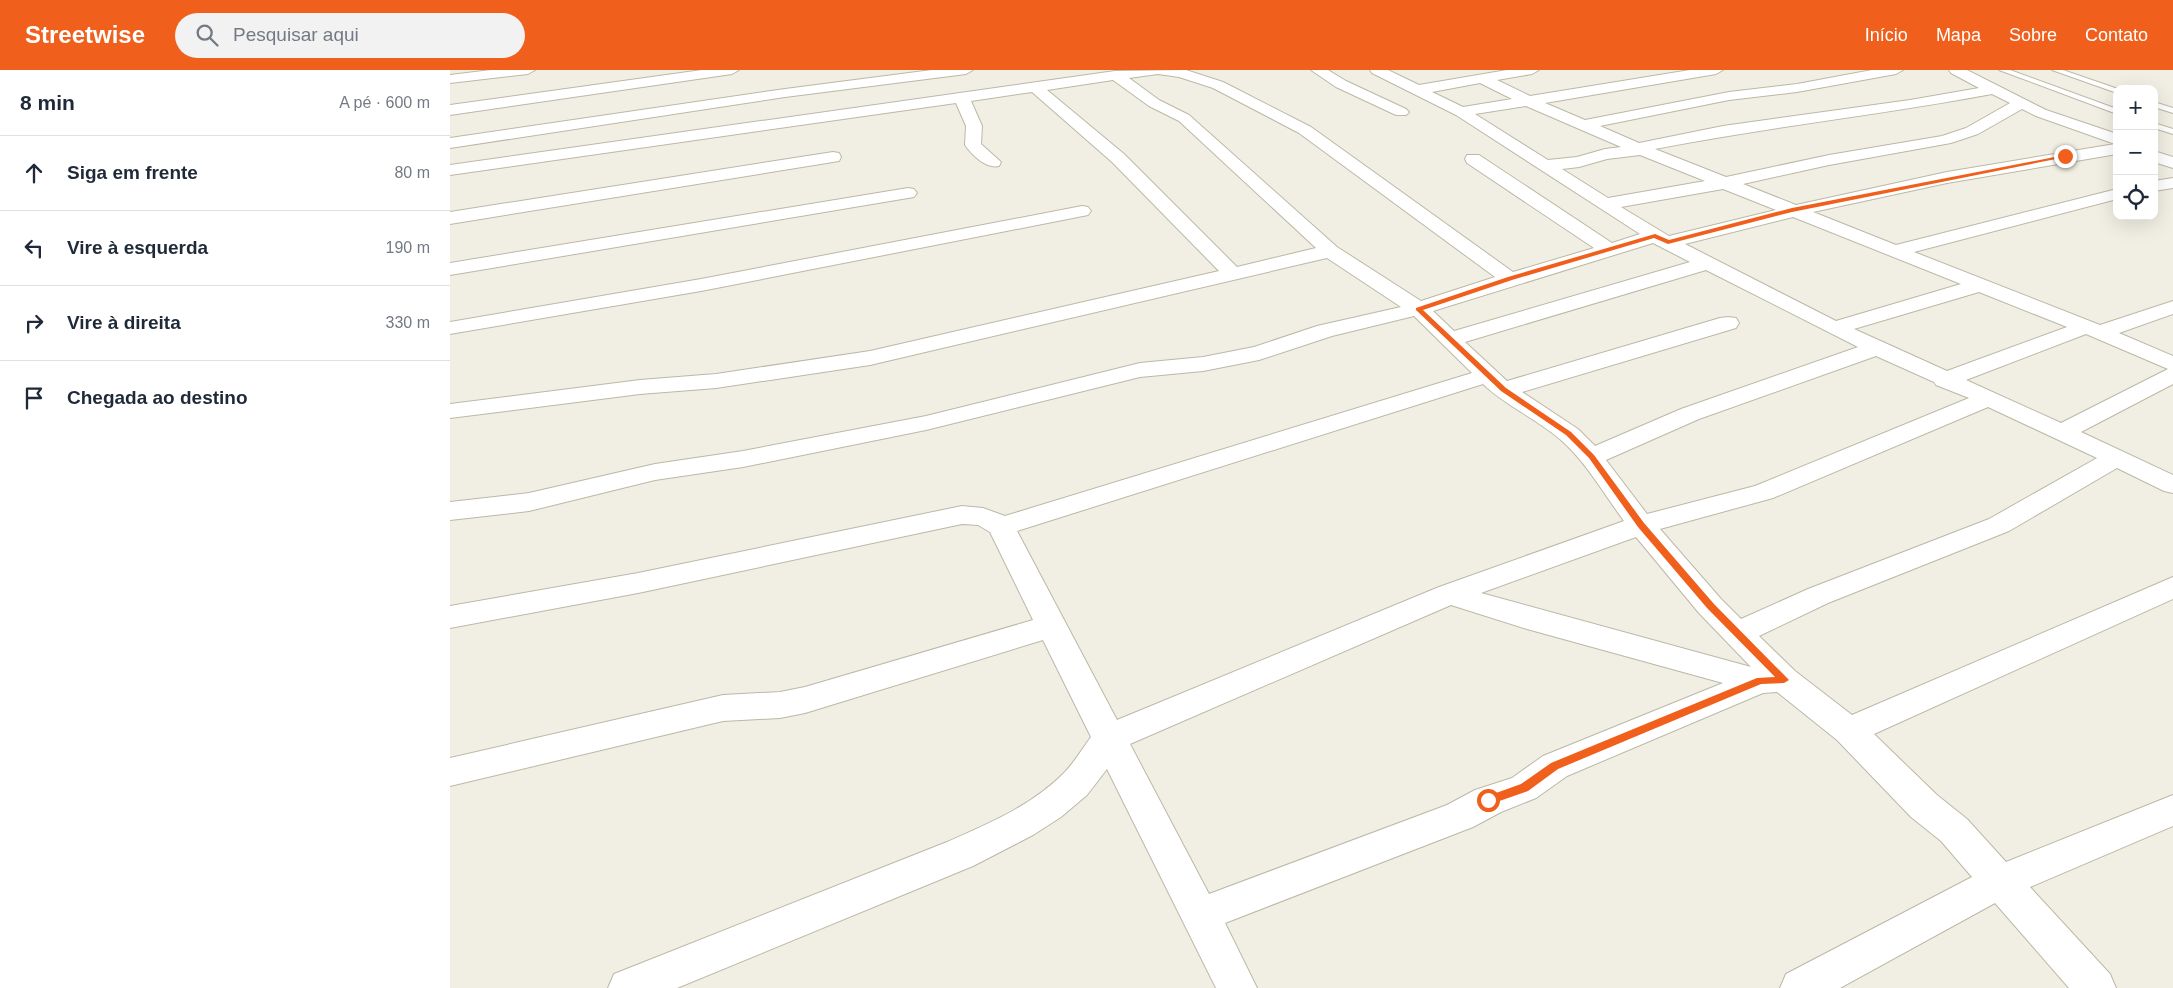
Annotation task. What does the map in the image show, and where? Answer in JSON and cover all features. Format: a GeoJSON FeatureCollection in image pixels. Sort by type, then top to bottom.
{"type":"FeatureCollection","features":[{"type":"Feature","properties":{"kind":"street"},"geometry":{"type":"LineString","coordinates":[[450,79],[528,70]]}},
{"type":"Feature","properties":{"kind":"street"},"geometry":{"type":"LineString","coordinates":[[450,110],[732,70]]}},
{"type":"Feature","properties":{"kind":"street"},"geometry":{"type":"LineString","coordinates":[[450,143],[775,95],[966,70]]}},
{"type":"Feature","properties":{"kind":"street"},"geometry":{"type":"LineString","coordinates":[[450,170],[1156,70]]}},
{"type":"Feature","properties":{"kind":"street"},"geometry":{"type":"LineString","coordinates":[[1161,70],[1181,73],[1218,85],[1305,130],[1510,279]]}},
{"type":"Feature","properties":{"kind":"street"},"geometry":{"type":"LineString","coordinates":[[1318,70],[1341,84],[1401,112]]}},
{"type":"Feature","properties":{"kind":"street"},"geometry":{"type":"LineString","coordinates":[[1377,70],[1461,112],[1543,166],[1661,239],[1834,328],[2173,485]]}},
{"type":"Feature","properties":{"kind":"street"},"geometry":{"type":"LineString","coordinates":[[1417,90],[1532,70]]}},
{"type":"Feature","properties":{"kind":"street"},"geometry":{"type":"LineString","coordinates":[[1461,112],[1716,70]]}},
{"type":"Feature","properties":{"kind":"street"},"geometry":{"type":"LineString","coordinates":[[1583,125],[1729,96],[1804,87],[1896,70]]}},
{"type":"Feature","properties":{"kind":"street"},"geometry":{"type":"LineString","coordinates":[[1956,70],[2042,113],[2098,131],[2113,138]]}},
{"type":"Feature","properties":{"kind":"street"},"geometry":{"type":"LineString","coordinates":[[1115,75],[1154,103],[1184,118],[1330,251],[1418,309],[1496,382],[1569,434],[1592,457],[1641,525],[1710,606],[1738,633],[1772,680]]}},
{"type":"Feature","properties":{"kind":"street"},"geometry":{"type":"LineString","coordinates":[[1480,78],[1530,102],[1640,149]]}},
{"type":"Feature","properties":{"kind":"street"},"geometry":{"type":"LineString","coordinates":[[1035,87],[1118,158],[1233,274]]}},
{"type":"Feature","properties":{"kind":"street"},"geometry":{"type":"LineString","coordinates":[[1543,166],[1579,162],[1606,154],[1640,149],[1664,150],[1723,131],[1910,104],[1995,89]]}},
{"type":"Feature","properties":{"kind":"street"},"geometry":{"type":"LineString","coordinates":[[962,98],[974,126],[973,144],[993,162]]}},
{"type":"Feature","properties":{"kind":"street"},"geometry":{"type":"LineString","coordinates":[[1605,204],[1725,183],[1829,160],[1946,140],[1972,131],[2022,103]]}},
{"type":"Feature","properties":{"kind":"street"},"geometry":{"type":"LineString","coordinates":[[1664,150],[1725,183],[2092,329],[2173,364]]}},
{"type":"Feature","properties":{"kind":"street"},"geometry":{"type":"LineString","coordinates":[[450,511],[529,502],[656,472],[743,459],[916,425],[1140,370],[1203,364],[1259,353],[1325,331],[1418,309],[1610,249],[1792,210],[2044,160],[2113,150]]}},
{"type":"Feature","properties":{"kind":"street"},"geometry":{"type":"LineString","coordinates":[[450,218],[833,156]]}},
{"type":"Feature","properties":{"kind":"street"},"geometry":{"type":"LineString","coordinates":[[2158,157],[2173,163]]}},
{"type":"Feature","properties":{"kind":"street"},"geometry":{"type":"LineString","coordinates":[[1473,159],[1610,249]]}},
{"type":"Feature","properties":{"kind":"street"},"geometry":{"type":"LineString","coordinates":[[1570,183],[1574,169],[1579,162]]}},
{"type":"Feature","properties":{"kind":"street"},"geometry":{"type":"LineString","coordinates":[[2158,185],[2173,183]]}},
{"type":"Feature","properties":{"kind":"street"},"geometry":{"type":"LineString","coordinates":[[450,269],[908,193]]}},
{"type":"Feature","properties":{"kind":"street"},"geometry":{"type":"LineString","coordinates":[[1894,251],[2113,195]]}},
{"type":"Feature","properties":{"kind":"street"},"geometry":{"type":"LineString","coordinates":[[450,328],[701,285],[1082,211]]}},
{"type":"Feature","properties":{"kind":"street"},"geometry":{"type":"LineString","coordinates":[[450,411],[640,387],[716,381],[870,358],[1330,251]]}},
{"type":"Feature","properties":{"kind":"street"},"geometry":{"type":"LineString","coordinates":[[1450,339],[1708,263]]}},
{"type":"Feature","properties":{"kind":"street"},"geometry":{"type":"LineString","coordinates":[[1834,328],[1980,285]]}},
{"type":"Feature","properties":{"kind":"street"},"geometry":{"type":"LineString","coordinates":[[1944,380],[2092,329],[2173,307]]}},
{"type":"Feature","properties":{"kind":"street"},"geometry":{"type":"LineString","coordinates":[[1001,527],[1496,382],[1728,323]]}},
{"type":"Feature","properties":{"kind":"street"},"geometry":{"type":"LineString","coordinates":[[1592,457],[1690,414],[1877,348]]}},
{"type":"Feature","properties":{"kind":"street"},"geometry":{"type":"LineString","coordinates":[[2062,432],[2173,375]]}},
{"type":"Feature","properties":{"kind":"street"},"geometry":{"type":"LineString","coordinates":[[628,988],[941,862],[1006,833],[1047,810],[1076,783],[1109,738],[1449,594],[1641,525],[1764,492],[1988,399]]}},
{"type":"Feature","properties":{"kind":"street"},"geometry":{"type":"LineString","coordinates":[[1738,633],[1818,596],[2000,525],[2115,459]]}},
{"type":"Feature","properties":{"kind":"street"},"geometry":{"type":"LineString","coordinates":[[450,617],[638,583],[962,515],[982,515],[1001,527],[1237,988]]}},
{"type":"Feature","properties":{"kind":"street"},"geometry":{"type":"LineString","coordinates":[[1848,731],[2173,587]]}},
{"type":"Feature","properties":{"kind":"street"},"geometry":{"type":"LineString","coordinates":[[1449,594],[1527,618],[1772,680],[1848,731],[1924,806],[1954,830],[2096,988]]}},
{"type":"Feature","properties":{"kind":"street"},"geometry":{"type":"LineString","coordinates":[[450,772],[723,708],[780,705],[805,700],[1051,626]]}},
{"type":"Feature","properties":{"kind":"street"},"geometry":{"type":"LineString","coordinates":[[1200,916],[1460,816],[1488,800],[1524,788],[1555,766],[1772,680]]}},
{"type":"Feature","properties":{"kind":"street"},"geometry":{"type":"LineString","coordinates":[[1800,988],[1999,882],[2173,810]]}},
{"type":"Feature","properties":{"kind":"lane"},"geometry":{"type":"LineString","coordinates":[[2003,70],[2113,111]]}},
{"type":"Feature","properties":{"kind":"lane"},"geometry":{"type":"LineString","coordinates":[[2056,70],[2113,90]]}},
{"type":"Feature","properties":{"kind":"lane"},"geometry":{"type":"LineString","coordinates":[[2158,105],[2173,111]]}},
{"type":"Feature","properties":{"kind":"lane"},"geometry":{"type":"LineString","coordinates":[[2158,126],[2173,132]]}},
{"type":"Feature","properties":{"kind":"route"},"geometry":{"type":"LineString","coordinates":[[1488,800],[1524,788],[1555,766],[1760,681],[1784,680],[1710,606],[1641,525],[1592,457],[1569,434],[1504,390],[1418,309],[1510,279],[1655,236],[1668,242],[1792,210],[2065,156]]}}]}
